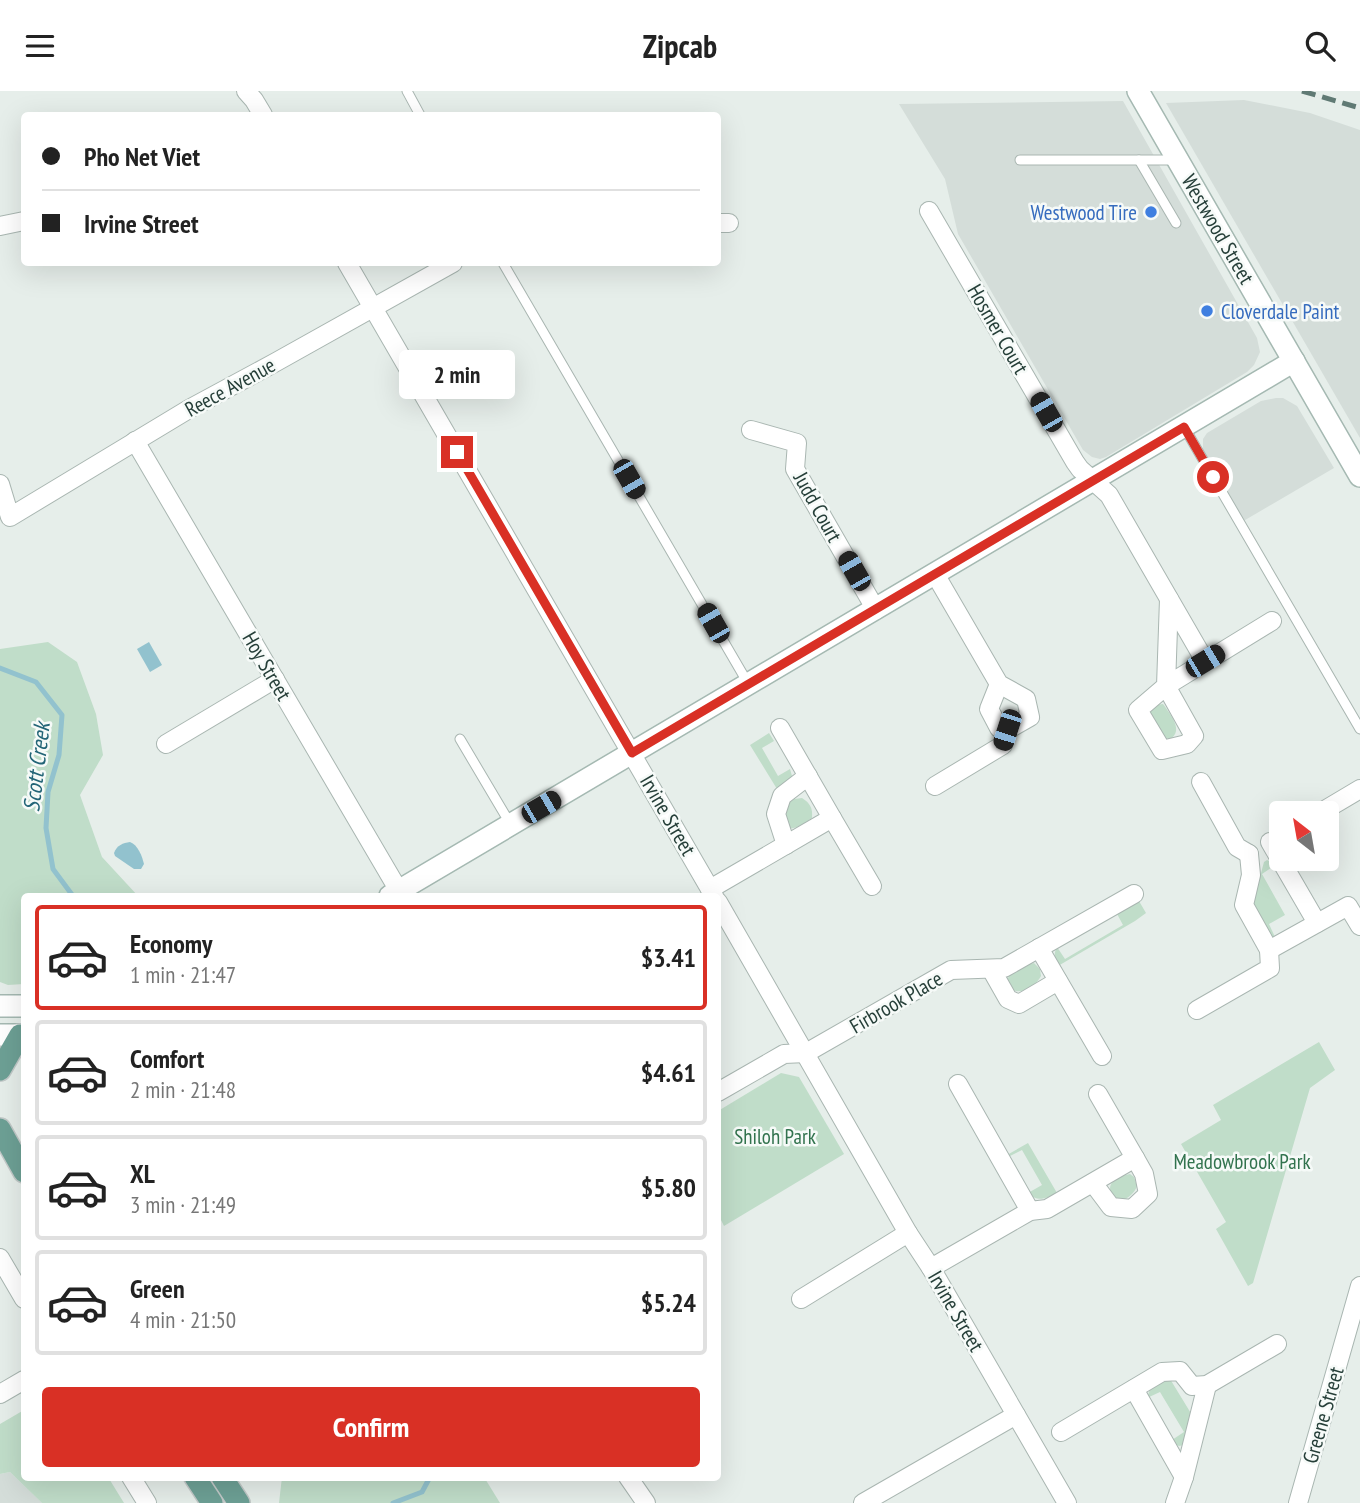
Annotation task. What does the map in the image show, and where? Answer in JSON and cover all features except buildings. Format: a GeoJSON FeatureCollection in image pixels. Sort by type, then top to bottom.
{"type":"FeatureCollection","features":[{"type":"Feature","properties":{"kind":"main road","name":"Westwood Street"},"geometry":{"type":"LineString","coordinates":[[1138,91],[1360,476]]}},
{"type":"Feature","properties":{"kind":"main road"},"geometry":{"type":"LineString","coordinates":[[397,893],[1294,361]]}},
{"type":"Feature","properties":{"kind":"main road"},"geometry":{"type":"LineString","coordinates":[[0,1006],[21,1006]]}},
{"type":"Feature","properties":{"kind":"main road"},"geometry":{"type":"LineString","coordinates":[[0,1070],[15,1035]]}},
{"type":"Feature","properties":{"kind":"main road"},"geometry":{"type":"LineString","coordinates":[[0,1129],[21,1167]]}},
{"type":"Feature","properties":{"kind":"main road"},"geometry":{"type":"LineString","coordinates":[[198,1481],[212,1503]]}},
{"type":"Feature","properties":{"kind":"main road"},"geometry":{"type":"LineString","coordinates":[[225,1481],[239,1503]]}},
{"type":"Feature","properties":{"kind":"street"},"geometry":{"type":"LineString","coordinates":[[246,91],[261,112]]}},
{"type":"Feature","properties":{"kind":"street","name":"Hosmer Court"},"geometry":{"type":"LineString","coordinates":[[929,211],[1074,462],[1109,495],[1205,661]]}},
{"type":"Feature","properties":{"kind":"street"},"geometry":{"type":"LineString","coordinates":[[0,226],[21,222]]}},
{"type":"Feature","properties":{"kind":"street","name":"Irvine Street"},"geometry":{"type":"LineString","coordinates":[[349,266],[713,893]]}},
{"type":"Feature","properties":{"kind":"street","name":"Reece Avenue"},"geometry":{"type":"LineString","coordinates":[[0,484],[10,517],[189,408],[447,266]]}},
{"type":"Feature","properties":{"kind":"street","name":"Judd Court"},"geometry":{"type":"LineString","coordinates":[[751,430],[797,443],[795,469],[876,610]]}},
{"type":"Feature","properties":{"kind":"street","name":"Hoy Street"},"geometry":{"type":"LineString","coordinates":[[135,441],[275,679],[394,893]]}},
{"type":"Feature","properties":{"kind":"street"},"geometry":{"type":"LineString","coordinates":[[935,574],[999,684],[1026,699],[1030,717],[1007,730],[999,728],[989,709],[999,684]]}},
{"type":"Feature","properties":{"kind":"street"},"geometry":{"type":"LineString","coordinates":[[1169,598],[1166,686],[1272,621]]}},
{"type":"Feature","properties":{"kind":"street"},"geometry":{"type":"LineString","coordinates":[[166,744],[275,679]]}},
{"type":"Feature","properties":{"kind":"street"},"geometry":{"type":"LineString","coordinates":[[780,728],[872,886]]}},
{"type":"Feature","properties":{"kind":"street"},"geometry":{"type":"LineString","coordinates":[[935,786],[1003,745],[1007,730]]}},
{"type":"Feature","properties":{"kind":"street"},"geometry":{"type":"LineString","coordinates":[[786,845],[776,814],[782,796],[808,776]]}},
{"type":"Feature","properties":{"kind":"street"},"geometry":{"type":"LineString","coordinates":[[1201,782],[1237,846],[1250,854]]}},
{"type":"Feature","properties":{"kind":"street"},"geometry":{"type":"LineString","coordinates":[[1339,802],[1360,789]]}},
{"type":"Feature","properties":{"kind":"street"},"geometry":{"type":"LineString","coordinates":[[717,893],[786,845],[832,818]]}},
{"type":"Feature","properties":{"kind":"street"},"geometry":{"type":"LineString","coordinates":[[1250,854],[1269,843]]}},
{"type":"Feature","properties":{"kind":"street"},"geometry":{"type":"LineString","coordinates":[[1197,1010],[1270,968],[1269,950],[1244,905],[1251,875],[1250,854]]}},
{"type":"Feature","properties":{"kind":"street"},"geometry":{"type":"LineString","coordinates":[[1292,871],[1317,923]]}},
{"type":"Feature","properties":{"kind":"street","name":"Firbrook Place"},"geometry":{"type":"LineString","coordinates":[[721,1091],[784,1053],[806,1053],[951,971],[1004,968],[1133,894]]}},
{"type":"Feature","properties":{"kind":"street"},"geometry":{"type":"LineString","coordinates":[[1269,950],[1348,906],[1360,926]]}},
{"type":"Feature","properties":{"kind":"street","name":"Irvine Street"},"geometry":{"type":"LineString","coordinates":[[721,907],[1067,1503]]}},
{"type":"Feature","properties":{"kind":"street"},"geometry":{"type":"LineString","coordinates":[[1039,949],[1102,1056]]}},
{"type":"Feature","properties":{"kind":"street"},"geometry":{"type":"LineString","coordinates":[[991,969],[1008,999],[1019,1004],[1058,981]]}},
{"type":"Feature","properties":{"kind":"street"},"geometry":{"type":"LineString","coordinates":[[958,1084],[1030,1211]]}},
{"type":"Feature","properties":{"kind":"street"},"geometry":{"type":"LineString","coordinates":[[1093,1183],[1111,1207],[1132,1209],[1148,1194],[1144,1174],[1098,1094]]}},
{"type":"Feature","properties":{"kind":"street"},"geometry":{"type":"LineString","coordinates":[[931,1268],[1030,1211],[1047,1209],[1135,1158]]}},
{"type":"Feature","properties":{"kind":"street"},"geometry":{"type":"LineString","coordinates":[[801,1299],[908,1233]]}},
{"type":"Feature","properties":{"kind":"street"},"geometry":{"type":"LineString","coordinates":[[0,1258],[21,1294]]}},
{"type":"Feature","properties":{"kind":"street","name":"Greene Street"},"geometry":{"type":"LineString","coordinates":[[1298,1503],[1360,1286]]}},
{"type":"Feature","properties":{"kind":"street"},"geometry":{"type":"LineString","coordinates":[[1061,1432],[1162,1372],[1180,1371],[1192,1386],[1207,1385],[1277,1344]]}},
{"type":"Feature","properties":{"kind":"street"},"geometry":{"type":"LineString","coordinates":[[0,1394],[21,1382]]}},
{"type":"Feature","properties":{"kind":"street"},"geometry":{"type":"LineString","coordinates":[[1175,1503],[1207,1385]]}},
{"type":"Feature","properties":{"kind":"street"},"geometry":{"type":"LineString","coordinates":[[1134,1389],[1184,1477]]}},
{"type":"Feature","properties":{"kind":"street"},"geometry":{"type":"LineString","coordinates":[[863,1503],[1016,1415]]}},
{"type":"Feature","properties":{"kind":"street"},"geometry":{"type":"LineString","coordinates":[[133,1481],[147,1503]]}},
{"type":"Feature","properties":{"kind":"street"},"geometry":{"type":"LineString","coordinates":[[631,1481],[646,1503]]}},
{"type":"Feature","properties":{"kind":"lane"},"geometry":{"type":"LineString","coordinates":[[407,91],[418,112]]}},
{"type":"Feature","properties":{"kind":"lane"},"geometry":{"type":"LineString","coordinates":[[1020,160],[1178,160]]}},
{"type":"Feature","properties":{"kind":"lane"},"geometry":{"type":"LineString","coordinates":[[1139,160],[1176,223]]}},
{"type":"Feature","properties":{"kind":"lane"},"geometry":{"type":"LineString","coordinates":[[505,266],[749,685]]}},
{"type":"Feature","properties":{"kind":"lane"},"geometry":{"type":"LineString","coordinates":[[1184,427],[1360,729]]}},
{"type":"Feature","properties":{"kind":"lane"},"geometry":{"type":"LineString","coordinates":[[460,739],[511,825]]}},
{"type":"Feature","properties":{"kind":"shaded area"},"geometry":{"type":"Polygon","coordinates":[[[1244,100],[1310,113],[1360,130],[1360,438],[1166,103],[1244,100]]]}},
{"type":"Feature","properties":{"kind":"shaded area"},"geometry":{"type":"Polygon","coordinates":[[[1123,101],[1257,338],[1260,352],[1247,372],[1100,459],[1083,450],[958,234],[945,179],[899,104],[1123,101]]]}},
{"type":"Feature","properties":{"kind":"shaded area"},"geometry":{"type":"Polygon","coordinates":[[[1283,398],[1297,406],[1334,468],[1240,523],[1199,453],[1203,450],[1203,439],[1207,433],[1261,401],[1283,398]]]}},
{"type":"Feature","properties":{"kind":"shaded area"},"geometry":{"type":"Polygon","coordinates":[[[10,1472],[42,1503],[0,1503],[0,1474],[10,1472]]]}},
{"type":"Feature","properties":{"kind":"green space"},"geometry":{"type":"Polygon","coordinates":[[[48,642],[77,662],[96,714],[103,755],[80,795],[102,857],[135,893],[21,893],[21,984],[8,985],[0,982],[0,649],[48,642]]]}},
{"type":"Feature","properties":{"kind":"green space"},"geometry":{"type":"Polygon","coordinates":[[[1163,704],[1176,727],[1174,736],[1170,739],[1163,737],[1150,716],[1155,705],[1163,704]]]}},
{"type":"Feature","properties":{"kind":"green space"},"geometry":{"type":"Polygon","coordinates":[[[769,733],[774,741],[762,748],[778,776],[790,769],[792,776],[777,789],[750,745],[769,733]]]}},
{"type":"Feature","properties":{"kind":"green space"},"geometry":{"type":"Polygon","coordinates":[[[802,798],[810,806],[812,818],[796,827],[785,828],[784,806],[794,799],[802,798]]]}},
{"type":"Feature","properties":{"kind":"green space"},"geometry":{"type":"Polygon","coordinates":[[[1269,861],[1269,869],[1262,874],[1285,915],[1269,924],[1275,937],[1271,936],[1252,906],[1264,862],[1269,861]]]}},
{"type":"Feature","properties":{"kind":"green space"},"geometry":{"type":"Polygon","coordinates":[[[1136,896],[1146,913],[1058,966],[1055,957],[1057,947],[1065,959],[1123,925],[1116,912],[1136,896]]]}},
{"type":"Feature","properties":{"kind":"green space"},"geometry":{"type":"Polygon","coordinates":[[[1034,963],[1040,969],[1041,976],[1038,981],[1023,991],[1013,990],[1007,979],[1019,968],[1034,963]]]}},
{"type":"Feature","properties":{"kind":"green space","name":"Meadowbrook Park"},"geometry":{"type":"Polygon","coordinates":[[[1319,1042],[1335,1070],[1310,1088],[1253,1283],[1248,1286],[1216,1229],[1226,1222],[1181,1144],[1221,1120],[1213,1105],[1319,1042]]]}},
{"type":"Feature","properties":{"kind":"green space","name":"Shiloh Park"},"geometry":{"type":"Polygon","coordinates":[[[781,1073],[799,1077],[844,1154],[724,1226],[721,1220],[721,1109],[781,1073]]]}},
{"type":"Feature","properties":{"kind":"green space"},"geometry":{"type":"Polygon","coordinates":[[[1028,1143],[1057,1193],[1046,1198],[1039,1199],[1028,1193],[1042,1185],[1022,1150],[1008,1157],[1007,1155],[1028,1143]]]}},
{"type":"Feature","properties":{"kind":"green space"},"geometry":{"type":"Polygon","coordinates":[[[1130,1174],[1134,1177],[1136,1189],[1125,1199],[1115,1199],[1110,1190],[1112,1183],[1130,1174]]]}},
{"type":"Feature","properties":{"kind":"green space"},"geometry":{"type":"Polygon","coordinates":[[[1170,1379],[1192,1415],[1184,1445],[1179,1446],[1172,1440],[1184,1432],[1160,1392],[1147,1398],[1150,1389],[1170,1379]]]}},
{"type":"Feature","properties":{"kind":"green space"},"geometry":{"type":"Polygon","coordinates":[[[21,1412],[21,1481],[110,1481],[124,1503],[42,1503],[10,1472],[0,1474],[0,1424],[21,1412]]]}},
{"type":"Feature","properties":{"kind":"green space"},"geometry":{"type":"Polygon","coordinates":[[[282,1481],[486,1481],[500,1503],[279,1503],[282,1481]]]}},
{"type":"Feature","properties":{"kind":"water"},"geometry":{"type":"Polygon","coordinates":[[[149,642],[162,665],[150,672],[137,649],[149,642]]]}},
{"type":"Feature","properties":{"kind":"water"},"geometry":{"type":"Polygon","coordinates":[[[130,842],[141,854],[144,864],[141,869],[134,869],[115,856],[119,846],[130,842]]]}},
{"type":"Feature","properties":{"kind":"waterway","name":"Scott Creek"},"geometry":{"type":"LineString","coordinates":[[0,668],[36,682],[62,715],[59,755],[48,792],[46,828],[53,869],[71,893]]}},
{"type":"Feature","properties":{"kind":"waterway","name":"Scott Creek"},"geometry":{"type":"LineString","coordinates":[[393,1503],[422,1492],[428,1481]]}},
{"type":"Feature","properties":{"kind":"railway"},"geometry":{"type":"LineString","coordinates":[[1302,91],[1360,108]]}},
{"type":"Feature","properties":{"kind":"place","name":"Westwood Tire"},"geometry":{"type":"Point","coordinates":[1151,212]}},
{"type":"Feature","properties":{"kind":"place","name":"Cloverdale Paint"},"geometry":{"type":"Point","coordinates":[1207,311]}},
{"type":"Feature","properties":{"kind":"route"},"geometry":{"type":"LineString","coordinates":[[457,452],[632,753],[1184,427],[1213,477]]}}]}
